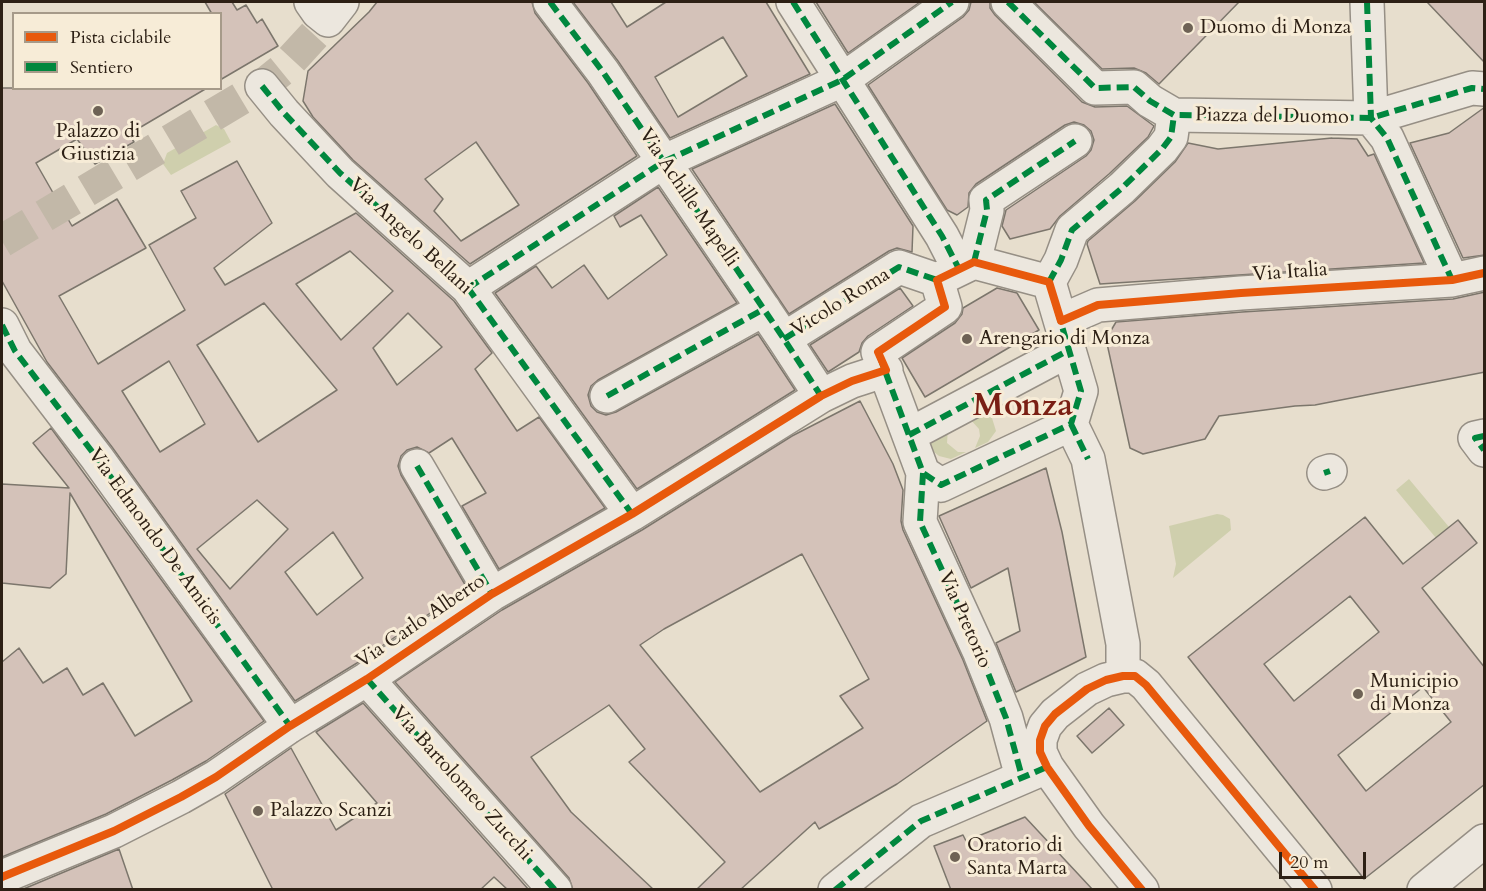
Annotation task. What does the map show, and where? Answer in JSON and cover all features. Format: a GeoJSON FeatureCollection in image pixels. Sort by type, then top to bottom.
{"type":"FeatureCollection","features":[{"type":"Feature","properties":{"kind":"street"},"geometry":{"type":"LineString","coordinates":[[310,2],[328,20],[342,2]]}},
{"type":"Feature","properties":{"kind":"street","name":"Via Achille Mapelli"},"geometry":{"type":"LineString","coordinates":[[550,2],[603,72],[821,396]]}},
{"type":"Feature","properties":{"kind":"street"},"geometry":{"type":"LineString","coordinates":[[793,2],[942,236],[957,270]]}},
{"type":"Feature","properties":{"kind":"street"},"geometry":{"type":"LineString","coordinates":[[468,288],[663,162],[842,80],[952,2]]}},
{"type":"Feature","properties":{"kind":"street"},"geometry":{"type":"LineString","coordinates":[[1008,2],[1095,88],[1134,87],[1165,118],[1122,188],[1072,230],[1061,260],[1049,282],[1081,390],[1071,424],[1088,459],[1124,653],[1123,676]]}},
{"type":"Feature","properties":{"kind":"street","name":"Piazza del Duomo"},"geometry":{"type":"LineString","coordinates":[[1366,2],[1379,128]]}},
{"type":"Feature","properties":{"kind":"street","name":"Via Angelo Bellani"},"geometry":{"type":"LineString","coordinates":[[262,86],[340,173],[468,288],[632,514]]}},
{"type":"Feature","properties":{"kind":"street","name":"Piazza del Duomo"},"geometry":{"type":"LineString","coordinates":[[1165,118],[1379,128],[1472,88],[1485,89]]}},
{"type":"Feature","properties":{"kind":"street"},"geometry":{"type":"LineString","coordinates":[[1379,128],[1452,280]]}},
{"type":"Feature","properties":{"kind":"street"},"geometry":{"type":"LineString","coordinates":[[1071,424],[941,485],[923,473],[878,352],[945,307],[957,270],[987,210],[986,200],[1075,141]]}},
{"type":"Feature","properties":{"kind":"street","name":"Vicolo Roma"},"geometry":{"type":"LineString","coordinates":[[784,339],[899,267],[957,270]]}},
{"type":"Feature","properties":{"kind":"street"},"geometry":{"type":"LineString","coordinates":[[957,270],[1049,282]]}},
{"type":"Feature","properties":{"kind":"street","name":"Via Italia"},"geometry":{"type":"LineString","coordinates":[[909,435],[1065,336],[1098,305],[1241,293],[1452,280],[1485,273]]}},
{"type":"Feature","properties":{"kind":"street"},"geometry":{"type":"LineString","coordinates":[[607,396],[764,309]]}},
{"type":"Feature","properties":{"kind":"street","name":"Via Edmondo De Amicis"},"geometry":{"type":"LineString","coordinates":[[8,338],[290,726]]}},
{"type":"Feature","properties":{"kind":"street","name":"Via Carlo Alberto"},"geometry":{"type":"LineString","coordinates":[[2,877],[114,831],[216,777],[290,726],[367,680],[492,594],[632,514],[821,396],[852,381],[886,370]]}},
{"type":"Feature","properties":{"kind":"street"},"geometry":{"type":"LineString","coordinates":[[1485,436],[1475,438],[1485,450]]}},
{"type":"Feature","properties":{"kind":"street","name":"Via Carlo Alberto"},"geometry":{"type":"LineString","coordinates":[[417,466],[492,594]]}},
{"type":"Feature","properties":{"kind":"street","name":"Via Pretorio"},"geometry":{"type":"LineString","coordinates":[[923,473],[920,522],[980,653],[1006,718],[1033,772]]}},
{"type":"Feature","properties":{"kind":"street"},"geometry":{"type":"LineString","coordinates":[[835,890],[921,821],[1033,772],[1045,726],[1055,714],[1087,689],[1106,680],[1135,676],[1146,685],[1315,890]]}},
{"type":"Feature","properties":{"kind":"street","name":"Via Bartolomeo Zucchi"},"geometry":{"type":"LineString","coordinates":[[367,680],[555,890]]}},
{"type":"Feature","properties":{"kind":"street"},"geometry":{"type":"LineString","coordinates":[[1033,772],[1089,826],[1135,887]]}},
{"type":"Feature","properties":{"kind":"street"},"geometry":{"type":"LineString","coordinates":[[1424,890],[1485,841]]}},
{"type":"Feature","properties":{"kind":"green space"},"geometry":{"type":"Polygon","coordinates":[[[216,125],[224,129],[231,142],[171,175],[163,164],[167,153],[216,125]]]}},
{"type":"Feature","properties":{"kind":"green space"},"geometry":{"type":"Polygon","coordinates":[[[982,411],[992,418],[996,431],[988,442],[975,448],[980,436],[979,429],[970,419],[982,411]]]}},
{"type":"Feature","properties":{"kind":"green space"},"geometry":{"type":"Polygon","coordinates":[[[948,429],[947,443],[958,452],[966,452],[951,459],[939,456],[931,445],[931,439],[948,429]]]}},
{"type":"Feature","properties":{"kind":"green space"},"geometry":{"type":"Polygon","coordinates":[[[1409,479],[1449,527],[1436,538],[1396,490],[1409,479]]]}},
{"type":"Feature","properties":{"kind":"green space"},"geometry":{"type":"Polygon","coordinates":[[[1217,514],[1230,519],[1231,530],[1173,578],[1176,564],[1169,526],[1217,514]]]}},
{"type":"Feature","properties":{"kind":"building"},"geometry":{"type":"Polygon","coordinates":[[[205,2],[232,2],[237,10],[246,5],[257,23],[262,19],[278,46],[222,79],[222,12],[211,12],[205,2]]]}},
{"type":"Feature","properties":{"kind":"building"},"geometry":{"type":"Polygon","coordinates":[[[377,2],[532,2],[535,13],[588,83],[637,156],[470,264],[353,160],[313,117],[303,101],[308,71],[377,2]],[[476,142],[425,179],[443,199],[434,211],[461,241],[519,205],[476,142]]]}},
{"type":"Feature","properties":{"kind":"building"},"geometry":{"type":"Polygon","coordinates":[[[573,2],[611,2],[627,27],[666,2],[766,2],[810,74],[670,138],[618,61],[573,2]],[[723,37],[655,77],[678,117],[747,76],[723,37]]]}},
{"type":"Feature","properties":{"kind":"building"},"geometry":{"type":"Polygon","coordinates":[[[816,2],[920,2],[848,53],[816,2]]]}},
{"type":"Feature","properties":{"kind":"building"},"geometry":{"type":"Polygon","coordinates":[[[971,2],[990,2],[990,8],[995,15],[1082,102],[1095,107],[1127,106],[1154,126],[1148,137],[1060,216],[1050,229],[1010,239],[1002,226],[1006,210],[1086,156],[1091,150],[1094,140],[1091,131],[1084,125],[1074,122],[1065,125],[976,184],[969,193],[968,207],[957,215],[947,210],[868,85],[963,17],[969,10],[971,2]]]}},
{"type":"Feature","properties":{"kind":"building"},"geometry":{"type":"Polygon","coordinates":[[[1034,2],[1239,2],[1159,84],[1146,73],[1134,68],[1102,69],[1034,2]]]}},
{"type":"Feature","properties":{"kind":"building"},"geometry":{"type":"Polygon","coordinates":[[[1427,2],[1485,2],[1485,63],[1427,2]]]}},
{"type":"Feature","properties":{"kind":"building"},"geometry":{"type":"Polygon","coordinates":[[[2,88],[12,88],[12,90],[204,90],[129,134],[134,142],[95,164],[77,139],[36,163],[72,226],[117,199],[146,248],[59,296],[98,364],[185,310],[149,245],[196,218],[181,191],[237,161],[272,223],[214,268],[225,285],[356,213],[454,301],[492,353],[475,369],[517,431],[539,417],[605,508],[499,569],[462,506],[486,493],[452,438],[429,453],[417,447],[407,450],[401,456],[398,466],[401,475],[467,588],[357,663],[295,701],[112,447],[47,362],[2,281],[2,88]],[[350,251],[296,284],[341,340],[393,291],[350,251]],[[264,303],[197,345],[258,442],[337,390],[264,303]],[[408,313],[373,348],[397,385],[442,347],[408,313]],[[169,361],[122,391],[160,452],[205,424],[169,361]],[[257,500],[197,549],[230,589],[288,529],[257,500]],[[333,532],[285,572],[317,615],[363,578],[333,532]]]}},
{"type":"Feature","properties":{"kind":"building"},"geometry":{"type":"Polygon","coordinates":[[[835,104],[913,226],[912,252],[897,248],[889,251],[789,314],[692,169],[835,104]]]}},
{"type":"Feature","properties":{"kind":"building"},"geometry":{"type":"Polygon","coordinates":[[[1485,107],[1485,255],[1463,258],[1410,143],[1449,133],[1485,107]]]}},
{"type":"Feature","properties":{"kind":"building"},"geometry":{"type":"Polygon","coordinates":[[[1332,138],[1357,139],[1368,156],[1374,154],[1424,263],[1100,284],[1088,241],[1135,201],[1175,162],[1188,143],[1218,149],[1332,138]]]}},
{"type":"Feature","properties":{"kind":"building"},"geometry":{"type":"Polygon","coordinates":[[[658,187],[737,303],[598,380],[591,386],[588,395],[591,406],[597,412],[606,415],[616,412],[758,334],[795,390],[637,489],[495,293],[536,266],[552,288],[584,265],[608,299],[667,255],[641,215],[620,227],[614,216],[658,187]]]}},
{"type":"Feature","properties":{"kind":"building"},"geometry":{"type":"Polygon","coordinates":[[[900,288],[913,306],[868,336],[859,352],[828,372],[810,345],[900,288]]]}},
{"type":"Feature","properties":{"kind":"building","name":"Arengario di Monza"},"geometry":{"type":"Polygon","coordinates":[[[997,288],[1017,293],[1039,330],[925,397],[902,358],[955,323],[962,314],[963,308],[997,288]]]}},
{"type":"Feature","properties":{"kind":"building"},"geometry":{"type":"Polygon","coordinates":[[[1485,292],[1485,372],[1315,405],[1219,416],[1205,439],[1143,454],[1130,448],[1106,339],[1116,322],[1453,299],[1485,292]]]}},
{"type":"Feature","properties":{"kind":"building"},"geometry":{"type":"Polygon","coordinates":[[[860,401],[893,464],[903,490],[901,521],[903,530],[963,660],[987,721],[897,784],[819,829],[815,822],[740,890],[696,890],[725,862],[629,762],[645,749],[609,705],[531,757],[571,812],[654,890],[573,890],[569,878],[395,682],[502,610],[642,530],[792,436],[860,401]],[[802,554],[664,629],[640,645],[760,792],[863,728],[840,696],[869,679],[802,554]]]}},
{"type":"Feature","properties":{"kind":"building"},"geometry":{"type":"Polygon","coordinates":[[[51,428],[264,721],[206,761],[172,780],[106,814],[2,857],[2,662],[19,648],[43,683],[67,668],[83,695],[103,683],[135,736],[192,701],[70,493],[66,574],[50,588],[2,583],[2,484],[69,488],[33,443],[51,428]]]}},
{"type":"Feature","properties":{"kind":"building"},"geometry":{"type":"Polygon","coordinates":[[[1046,468],[1062,532],[1086,657],[1016,692],[996,643],[1020,631],[1008,568],[971,588],[939,516],[1046,468]]]}},
{"type":"Feature","properties":{"kind":"building","name":"Municipio di Monza"},"geometry":{"type":"Polygon","coordinates":[[[1365,517],[1403,564],[1458,520],[1477,543],[1422,588],[1485,668],[1485,784],[1364,879],[1188,657],[1365,517]],[[1350,596],[1264,664],[1294,701],[1379,632],[1350,596]],[[1423,687],[1338,755],[1366,791],[1451,722],[1423,687]]]}},
{"type":"Feature","properties":{"kind":"building"},"geometry":{"type":"Polygon","coordinates":[[[363,703],[529,890],[508,890],[494,877],[480,890],[273,890],[225,794],[291,748],[336,830],[377,803],[316,732],[363,703]]]}},
{"type":"Feature","properties":{"kind":"building"},"geometry":{"type":"Polygon","coordinates":[[[1109,708],[1124,725],[1092,753],[1077,736],[1109,708]]]}},
{"type":"Feature","properties":{"kind":"building"},"geometry":{"type":"Polygon","coordinates":[[[1025,817],[1093,890],[951,890],[934,846],[963,835],[966,841],[1025,817]]]}},
{"type":"Feature","properties":{"kind":"building"},"geometry":{"type":"Polygon","coordinates":[[[119,849],[133,890],[21,890],[119,849]]]}},
{"type":"Feature","properties":{"kind":"tunnel"},"geometry":{"type":"LineString","coordinates":[[2,241],[262,86],[283,69],[328,20]]}},
{"type":"Feature","properties":{"kind":"marked path"},"geometry":{"type":"LineString","coordinates":[[550,2],[603,72],[821,396]]}},
{"type":"Feature","properties":{"kind":"marked path"},"geometry":{"type":"LineString","coordinates":[[793,2],[942,236],[959,269]]}},
{"type":"Feature","properties":{"kind":"marked path"},"geometry":{"type":"LineString","coordinates":[[468,288],[663,162],[842,80],[952,2]]}},
{"type":"Feature","properties":{"kind":"marked path"},"geometry":{"type":"LineString","coordinates":[[1008,2],[1095,88],[1134,87],[1150,101],[1174,115],[1371,118],[1472,88],[1484,89]]}},
{"type":"Feature","properties":{"kind":"marked path"},"geometry":{"type":"LineString","coordinates":[[1367,2],[1371,118],[1387,138],[1452,280]]}},
{"type":"Feature","properties":{"kind":"marked path"},"geometry":{"type":"LineString","coordinates":[[262,86],[340,173],[468,288],[632,514]]}},
{"type":"Feature","properties":{"kind":"marked path"},"geometry":{"type":"LineString","coordinates":[[1049,282],[1061,260],[1072,230],[1122,188],[1162,149],[1171,137],[1174,115]]}},
{"type":"Feature","properties":{"kind":"marked path"},"geometry":{"type":"LineString","coordinates":[[974,262],[987,210],[986,200],[1075,141]]}},
{"type":"Feature","properties":{"kind":"marked path"},"geometry":{"type":"LineString","coordinates":[[974,262],[1049,282],[1081,391],[1071,424],[941,485],[923,473],[878,352],[945,307],[937,280],[974,262]]}},
{"type":"Feature","properties":{"kind":"marked path"},"geometry":{"type":"LineString","coordinates":[[784,339],[899,267],[937,280]]}},
{"type":"Feature","properties":{"kind":"marked path"},"geometry":{"type":"LineString","coordinates":[[607,396],[764,309]]}},
{"type":"Feature","properties":{"kind":"marked path"},"geometry":{"type":"LineString","coordinates":[[2,325],[15,351],[97,458],[290,726]]}},
{"type":"Feature","properties":{"kind":"marked path"},"geometry":{"type":"LineString","coordinates":[[909,435],[1069,350]]}},
{"type":"Feature","properties":{"kind":"marked path"},"geometry":{"type":"LineString","coordinates":[[1071,424],[1088,459]]}},
{"type":"Feature","properties":{"kind":"marked path"},"geometry":{"type":"LineString","coordinates":[[1484,436],[1475,438],[1484,450]]}},
{"type":"Feature","properties":{"kind":"marked path"},"geometry":{"type":"LineString","coordinates":[[417,466],[492,594]]}},
{"type":"Feature","properties":{"kind":"marked path"},"geometry":{"type":"LineString","coordinates":[[1324,473],[1330,471]]}},
{"type":"Feature","properties":{"kind":"marked path"},"geometry":{"type":"LineString","coordinates":[[923,473],[920,522],[980,653],[1006,718],[1022,777]]}},
{"type":"Feature","properties":{"kind":"marked path"},"geometry":{"type":"LineString","coordinates":[[367,679],[555,890]]}},
{"type":"Feature","properties":{"kind":"marked path"},"geometry":{"type":"LineString","coordinates":[[835,890],[921,821],[1047,767]]}},
{"type":"Feature","properties":{"kind":"cycle path"},"geometry":{"type":"LineString","coordinates":[[2,877],[114,831],[216,777],[492,594],[632,514],[821,396],[852,381],[886,370],[878,352],[945,307],[937,280],[974,262],[1049,282],[1061,321],[1098,305],[1241,293],[1452,280],[1484,273]]}},
{"type":"Feature","properties":{"kind":"cycle path"},"geometry":{"type":"LineString","coordinates":[[1142,890],[1089,826],[1047,767],[1040,752],[1040,740],[1045,726],[1055,714],[1087,689],[1106,680],[1123,676],[1135,676],[1146,685],[1315,890]]}},
{"type":"Feature","properties":{"kind":"place","name":"Duomo di Monza"},"geometry":{"type":"Point","coordinates":[1188,28]}},
{"type":"Feature","properties":{"kind":"place","name":"Palazzo di Giustizia"},"geometry":{"type":"Point","coordinates":[98,111]}},
{"type":"Feature","properties":{"kind":"place","name":"Arengario di Monza"},"geometry":{"type":"Point","coordinates":[967,339]}},
{"type":"Feature","properties":{"kind":"place","name":"Municipio di Monza"},"geometry":{"type":"Point","coordinates":[1358,694]}},
{"type":"Feature","properties":{"kind":"place","name":"Palazzo Scanzi"},"geometry":{"type":"Point","coordinates":[258,811]}},
{"type":"Feature","properties":{"kind":"place","name":"Oratorio di Santa Marta"},"geometry":{"type":"Point","coordinates":[955,857]}},
{"type":"Feature","properties":{"kind":"district","name":"Monza"},"geometry":{"type":"Point","coordinates":[1023,408]}}]}
